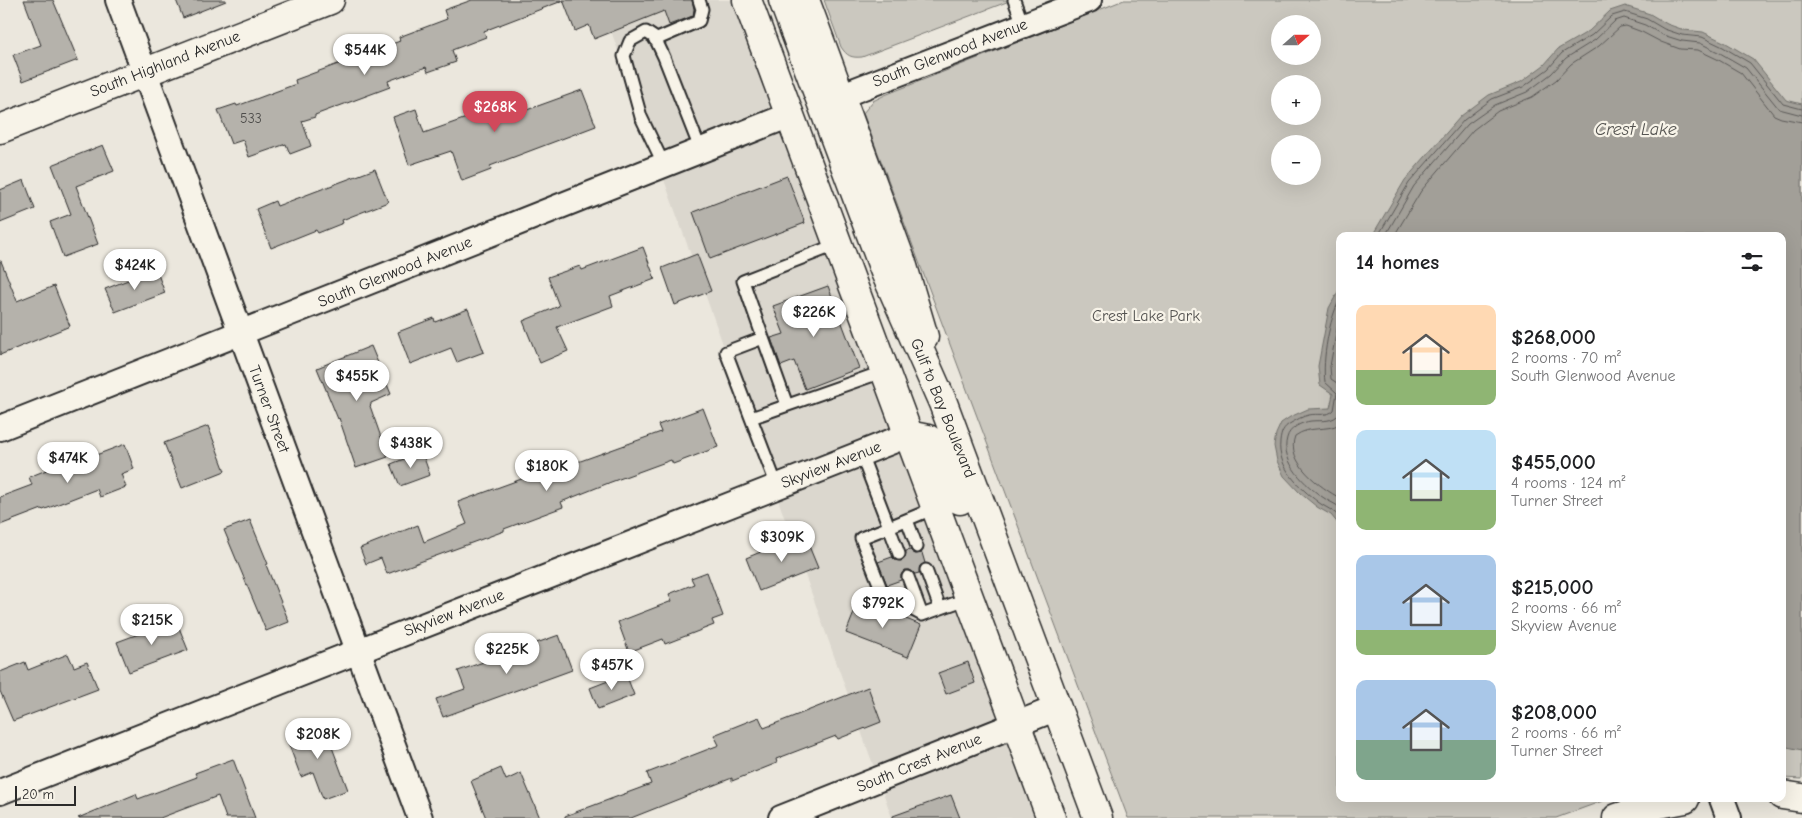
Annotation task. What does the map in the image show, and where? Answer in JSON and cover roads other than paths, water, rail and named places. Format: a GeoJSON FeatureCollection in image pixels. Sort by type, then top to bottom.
{"type":"FeatureCollection","features":[{"type":"Feature","properties":{"kind":"main road","name":"South Highland Avenue"},"geometry":{"type":"LineString","coordinates":[[0,129],[330,0]]}},
{"type":"Feature","properties":{"kind":"main road"},"geometry":{"type":"LineString","coordinates":[[747,0],[1051,818]]}},
{"type":"Feature","properties":{"kind":"main road","name":"Gulf to Bay Boulevard"},"geometry":{"type":"LineString","coordinates":[[783,0],[885,272],[943,404],[1098,818]]}},
{"type":"Feature","properties":{"kind":"main road"},"geometry":{"type":"LineString","coordinates":[[805,0],[902,263],[943,404]]}},
{"type":"Feature","properties":{"kind":"main road"},"geometry":{"type":"LineString","coordinates":[[908,435],[928,439],[941,452],[961,503],[993,535]]}},
{"type":"Feature","properties":{"kind":"main road"},"geometry":{"type":"LineString","coordinates":[[1786,796],[1802,798]]}},
{"type":"Feature","properties":{"kind":"main road"},"geometry":{"type":"LineString","coordinates":[[1617,818],[1670,802]]}},
{"type":"Feature","properties":{"kind":"street","name":"Turner Street"},"geometry":{"type":"LineString","coordinates":[[118,0],[420,818]]}},
{"type":"Feature","properties":{"kind":"street","name":"South Glenwood Avenue"},"geometry":{"type":"LineString","coordinates":[[840,96],[1089,0]]}},
{"type":"Feature","properties":{"kind":"street","name":"South Glenwood Avenue"},"geometry":{"type":"LineString","coordinates":[[0,428],[242,334],[790,115]]}},
{"type":"Feature","properties":{"kind":"street","name":"Skyview Avenue"},"geometry":{"type":"LineString","coordinates":[[0,792],[908,435]]}},
{"type":"Feature","properties":{"kind":"street","name":"South Crest Avenue"},"geometry":{"type":"LineString","coordinates":[[781,818],[1057,708]]}},
{"type":"Feature","properties":{"kind":"street"},"geometry":{"type":"LineString","coordinates":[[1723,802],[1730,818]]}},
{"type":"Feature","properties":{"kind":"lane"},"geometry":{"type":"LineString","coordinates":[[655,40],[699,21],[702,9],[699,0]]}},
{"type":"Feature","properties":{"kind":"lane"},"geometry":{"type":"LineString","coordinates":[[1014,0],[1023,25]]}},
{"type":"Feature","properties":{"kind":"lane"},"geometry":{"type":"LineString","coordinates":[[664,165],[641,117],[624,56],[630,41],[646,32],[655,40],[664,57],[701,151]]}},
{"type":"Feature","properties":{"kind":"lane"},"geometry":{"type":"LineString","coordinates":[[787,405],[743,281],[838,244]]}},
{"type":"Feature","properties":{"kind":"lane"},"geometry":{"type":"LineString","coordinates":[[763,338],[726,352],[777,486]]}},
{"type":"Feature","properties":{"kind":"lane"},"geometry":{"type":"LineString","coordinates":[[751,418],[884,371]]}},
{"type":"Feature","properties":{"kind":"lane"},"geometry":{"type":"LineString","coordinates":[[861,454],[899,554]]}},
{"type":"Feature","properties":{"kind":"lane"},"geometry":{"type":"LineString","coordinates":[[935,508],[861,538],[883,594],[922,615],[969,598]]}},
{"type":"Feature","properties":{"kind":"lane"},"geometry":{"type":"LineString","coordinates":[[907,520],[917,547]]}},
{"type":"Feature","properties":{"kind":"lane"},"geometry":{"type":"LineString","coordinates":[[926,570],[940,608]]}},
{"type":"Feature","properties":{"kind":"lane"},"geometry":{"type":"LineString","coordinates":[[908,577],[922,615]]}},
{"type":"Feature","properties":{"kind":"water","name":"Crest Lake"},"geometry":{"type":"Polygon","coordinates":[[[1625,6],[1650,14],[1667,24],[1684,30],[1703,32],[1726,43],[1753,59],[1786,100],[1802,104],[1802,750],[1786,747],[1786,232],[1374,232],[1405,180],[1461,116],[1489,95],[1521,82],[1544,65],[1558,49],[1589,31],[1610,11],[1625,6]]]}},
{"type":"Feature","properties":{"kind":"water"},"geometry":{"type":"Polygon","coordinates":[[[1336,295],[1336,521],[1331,515],[1317,507],[1300,493],[1284,476],[1277,461],[1274,446],[1276,434],[1281,423],[1308,409],[1330,408],[1333,394],[1320,385],[1318,366],[1329,308],[1336,295]]]}},
{"type":"Feature","properties":{"kind":"park label","name":"Crest Lake Park"},"geometry":{"type":"Point","coordinates":[1146,316]}}]}
